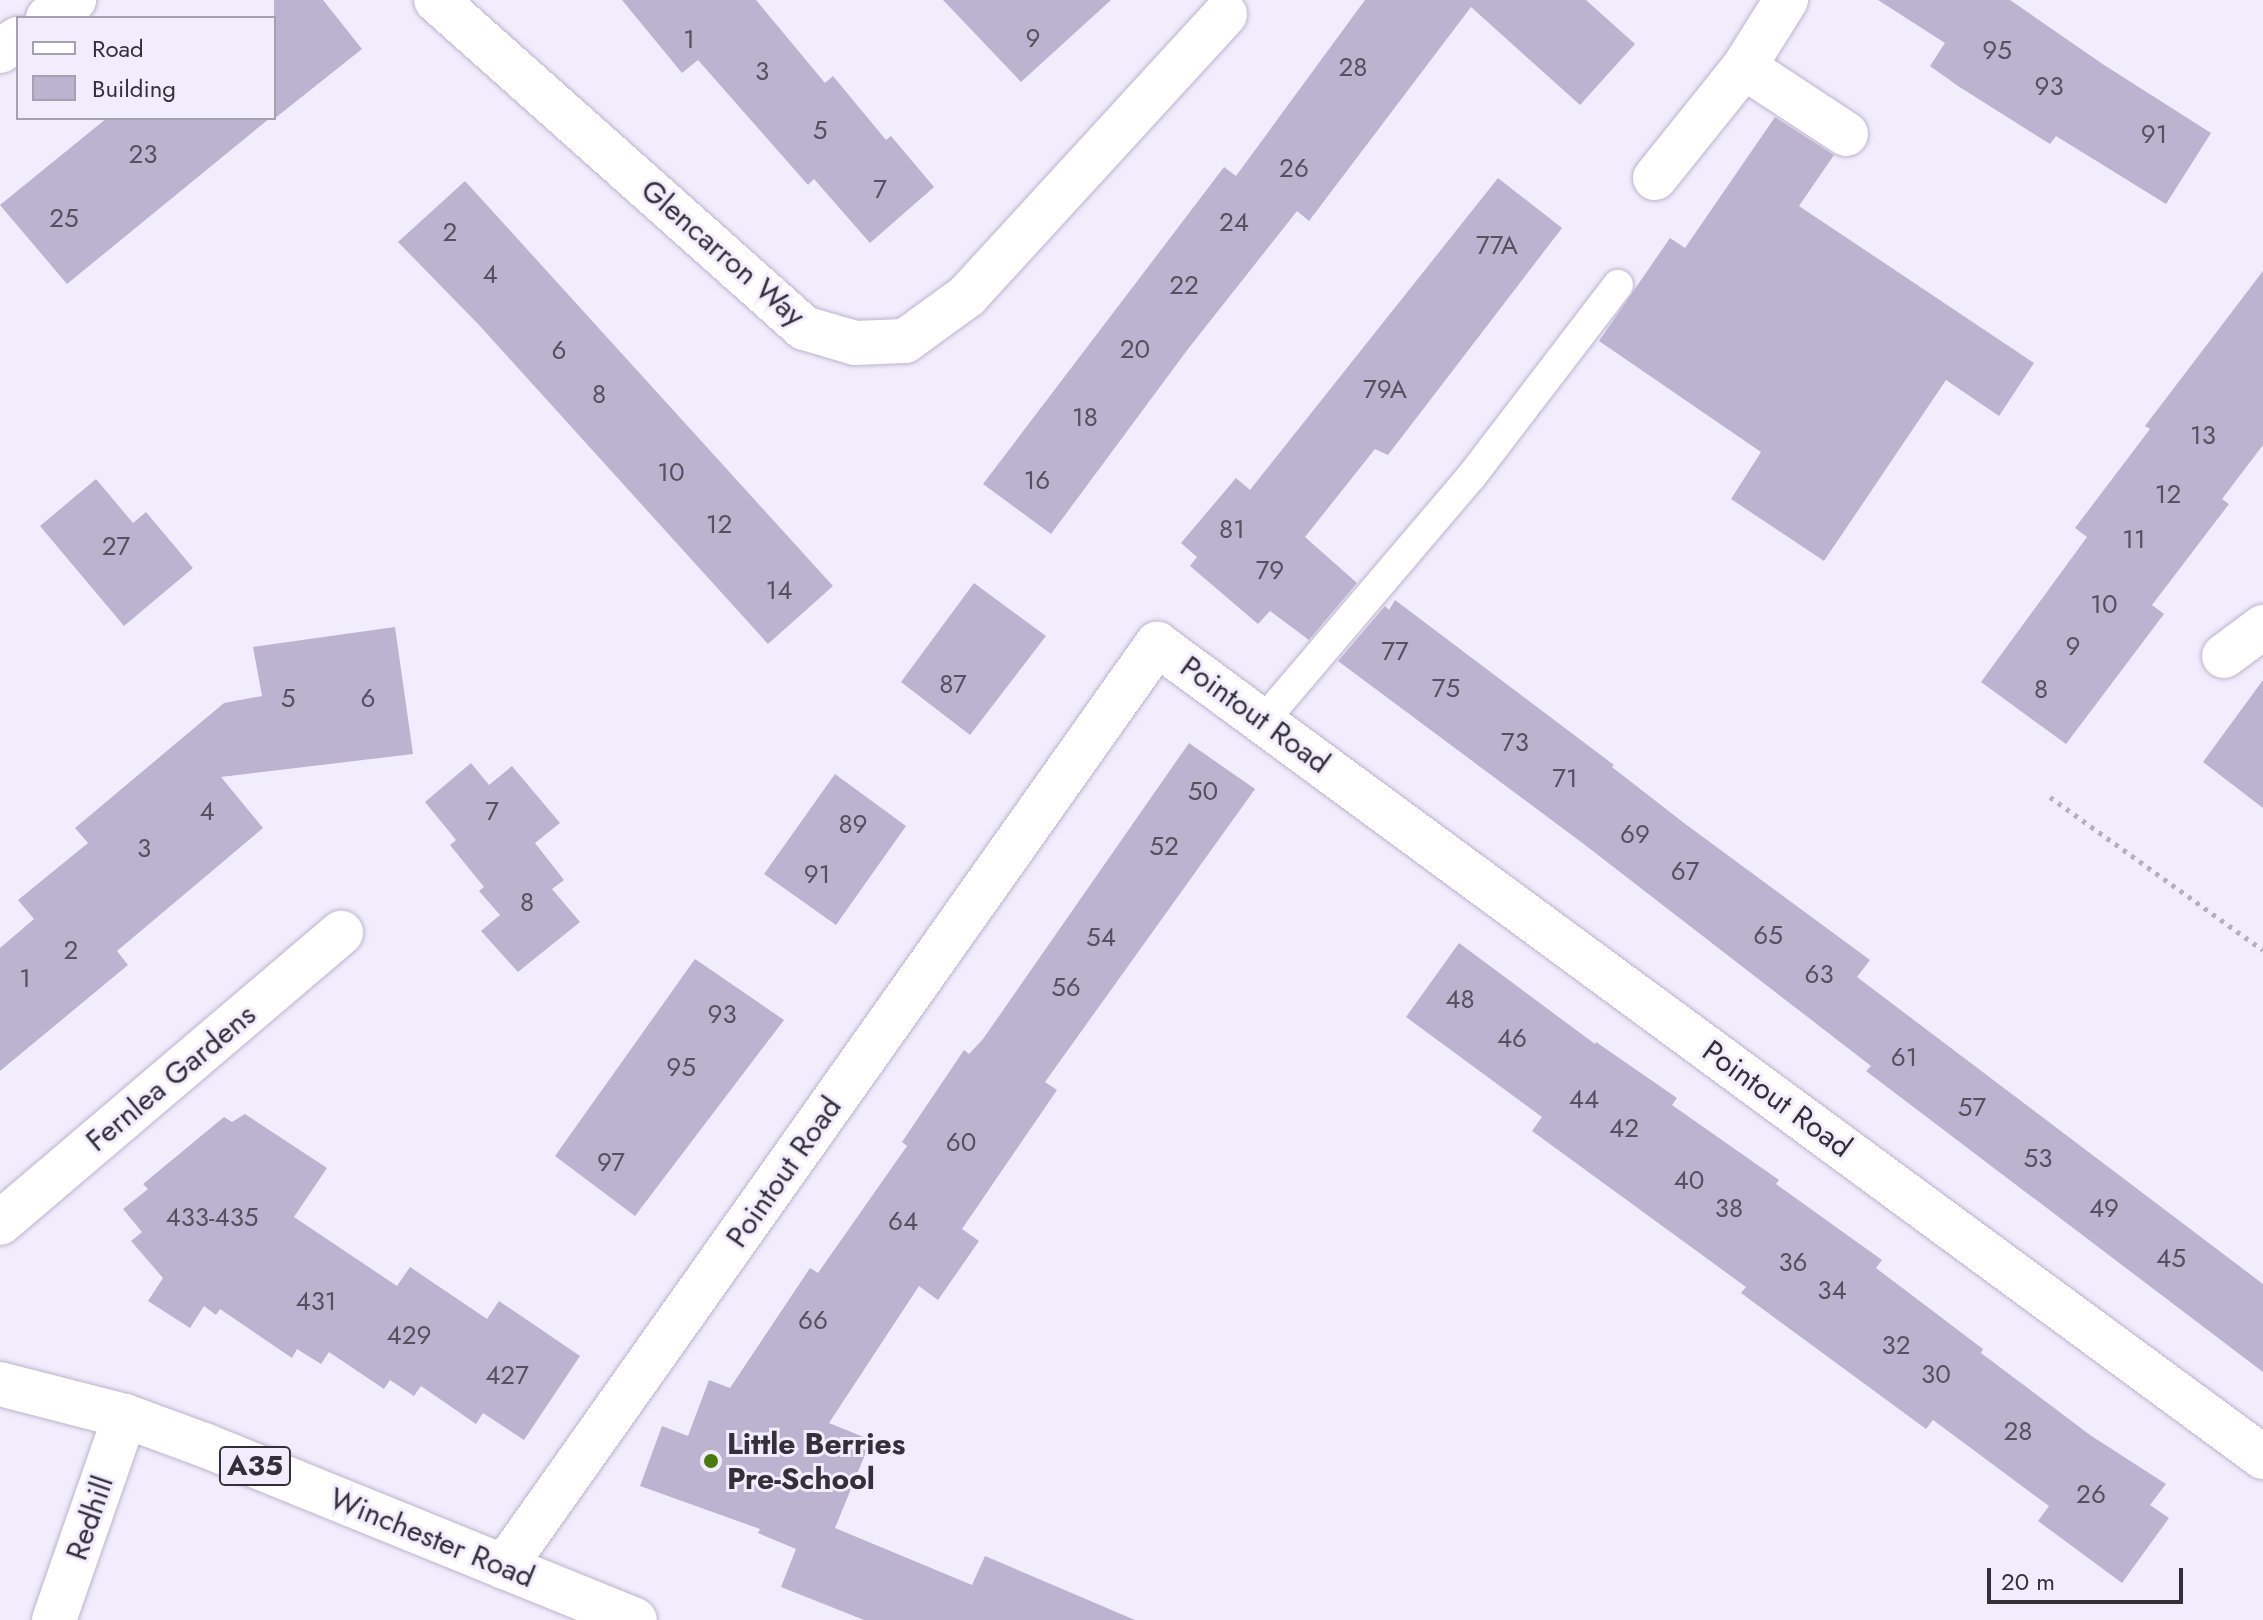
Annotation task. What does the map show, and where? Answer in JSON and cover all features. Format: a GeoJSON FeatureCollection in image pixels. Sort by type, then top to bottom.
{"type":"FeatureCollection","features":[{"type":"Feature","properties":{"kind":"street"},"geometry":{"type":"LineString","coordinates":[[51,16],[74,0]]}},
{"type":"Feature","properties":{"kind":"street","name":"Glencarron Way"},"geometry":{"type":"LineString","coordinates":[[436,0],[804,328],[855,343],[905,341],[967,296],[1225,14]]}},
{"type":"Feature","properties":{"kind":"street"},"geometry":{"type":"LineString","coordinates":[[1655,178],[1744,67],[1786,0]]}},
{"type":"Feature","properties":{"kind":"street"},"geometry":{"type":"LineString","coordinates":[[1744,67],[1846,134]]}},
{"type":"Feature","properties":{"kind":"street"},"geometry":{"type":"LineString","coordinates":[[2224,656],[2263,627]]}},
{"type":"Feature","properties":{"kind":"street","name":"Pointout Road"},"geometry":{"type":"LineString","coordinates":[[504,1567],[1157,644],[2263,1457]]}},
{"type":"Feature","properties":{"kind":"street","name":"Fernlea Gardens"},"geometry":{"type":"LineString","coordinates":[[0,1223],[341,933]]}},
{"type":"Feature","properties":{"kind":"street","name":"Winchester Road"},"geometry":{"type":"LineString","coordinates":[[0,1384],[125,1416],[635,1620]]}},
{"type":"Feature","properties":{"kind":"street","name":"Redhill"},"geometry":{"type":"LineString","coordinates":[[54,1620],[125,1416]]}},
{"type":"Feature","properties":{"kind":"lane"},"geometry":{"type":"LineString","coordinates":[[1264,720],[1471,477],[1618,285]]}},
{"type":"Feature","properties":{"kind":"path"},"geometry":{"type":"LineString","coordinates":[[2050,797],[2263,950]]}},
{"type":"Feature","properties":{"kind":"building"},"geometry":{"type":"Polygon","coordinates":[[[274,0],[323,0],[362,49],[276,117],[276,16],[274,0]]]}},
{"type":"Feature","properties":{"kind":"building"},"geometry":{"type":"Polygon","coordinates":[[[622,0],[756,0],[825,83],[833,76],[886,140],[891,136],[934,187],[870,243],[814,179],[808,185],[698,60],[682,73],[622,0]]]}},
{"type":"Feature","properties":{"kind":"building"},"geometry":{"type":"Polygon","coordinates":[[[943,0],[1111,0],[1021,82],[943,0]]]}},
{"type":"Feature","properties":{"kind":"building"},"geometry":{"type":"Polygon","coordinates":[[[1365,0],[1586,0],[1635,44],[1580,105],[1471,7],[1309,221],[1297,211],[1188,349],[1051,534],[983,484],[1224,167],[1236,176],[1365,0]]]}},
{"type":"Feature","properties":{"kind":"building"},"geometry":{"type":"Polygon","coordinates":[[[1878,0],[2010,0],[2211,133],[2166,204],[2056,136],[2050,144],[1958,86],[1930,66],[1945,43],[1878,0]]]}},
{"type":"Feature","properties":{"kind":"building"},"geometry":{"type":"Polygon","coordinates":[[[1775,117],[1834,155],[1799,206],[2034,363],[1999,416],[1946,380],[1824,561],[1731,499],[1761,452],[1599,341],[1670,238],[1685,248],[1775,117]]]}},
{"type":"Feature","properties":{"kind":"building"},"geometry":{"type":"Polygon","coordinates":[[[105,120],[268,120],[67,284],[0,205],[105,120]]]}},
{"type":"Feature","properties":{"kind":"building"},"geometry":{"type":"Polygon","coordinates":[[[1498,178],[1562,228],[1388,455],[1375,449],[1305,537],[1357,583],[1309,640],[1270,611],[1258,624],[1190,566],[1197,557],[1181,543],[1236,478],[1250,490],[1498,178]]]}},
{"type":"Feature","properties":{"kind":"building"},"geometry":{"type":"Polygon","coordinates":[[[465,181],[833,586],[768,644],[479,325],[398,242],[465,181]]]}},
{"type":"Feature","properties":{"kind":"building"},"geometry":{"type":"Polygon","coordinates":[[[2263,271],[2263,445],[2222,499],[2229,504],[2152,605],[2164,614],[2066,744],[1981,682],[2087,537],[2075,528],[2150,429],[2145,426],[2263,271]]]}},
{"type":"Feature","properties":{"kind":"building"},"geometry":{"type":"Polygon","coordinates":[[[96,479],[133,523],[146,512],[193,568],[124,626],[40,526],[96,479]]]}},
{"type":"Feature","properties":{"kind":"building"},"geometry":{"type":"Polygon","coordinates":[[[974,583],[1046,636],[970,735],[901,682],[974,583]]]}},
{"type":"Feature","properties":{"kind":"building"},"geometry":{"type":"Polygon","coordinates":[[[1395,600],[1614,765],[1612,767],[1684,823],[1870,960],[1857,977],[2263,1284],[2263,1372],[1866,1071],[1871,1066],[1585,845],[1338,661],[1385,606],[1389,610],[1395,600]]]}},
{"type":"Feature","properties":{"kind":"building"},"geometry":{"type":"Polygon","coordinates":[[[395,627],[413,754],[221,777],[263,828],[117,951],[128,965],[0,1071],[0,948],[34,919],[18,900],[88,843],[75,828],[224,703],[262,696],[253,647],[395,627]]]}},
{"type":"Feature","properties":{"kind":"building"},"geometry":{"type":"Polygon","coordinates":[[[2263,680],[2263,808],[2203,762],[2263,680]]]}},
{"type":"Feature","properties":{"kind":"building"},"geometry":{"type":"Polygon","coordinates":[[[1189,743],[1255,789],[1045,1082],[1057,1090],[962,1229],[979,1241],[938,1300],[919,1286],[829,1423],[871,1440],[835,1528],[972,1585],[985,1556],[1135,1620],[864,1620],[781,1587],[796,1549],[758,1533],[760,1529],[640,1486],[662,1426],[688,1436],[709,1380],[730,1388],[810,1268],[818,1273],[907,1146],[902,1142],[964,1050],[969,1054],[983,1039],[1189,743]]]}},
{"type":"Feature","properties":{"kind":"building"},"geometry":{"type":"Polygon","coordinates":[[[471,763],[489,785],[512,766],[560,823],[535,843],[564,880],[552,889],[580,922],[518,972],[481,931],[500,915],[479,891],[484,887],[450,845],[456,840],[425,802],[471,763]]]}},
{"type":"Feature","properties":{"kind":"building"},"geometry":{"type":"Polygon","coordinates":[[[835,774],[906,826],[836,925],[764,874],[835,774]]]}},
{"type":"Feature","properties":{"kind":"building"},"geometry":{"type":"Polygon","coordinates":[[[1459,943],[1595,1044],[1677,1098],[1672,1105],[1779,1180],[1776,1184],[1882,1260],[1876,1268],[1983,1349],[1981,1353],[2090,1435],[2166,1484],[2150,1505],[2169,1518],[2122,1583],[2038,1521],[2049,1506],[1933,1420],[1926,1429],[1741,1293],[1746,1287],[1532,1131],[1542,1117],[1406,1017],[1459,943]]]}},
{"type":"Feature","properties":{"kind":"building"},"geometry":{"type":"Polygon","coordinates":[[[695,959],[784,1020],[635,1216],[555,1156],[695,959]]]}},
{"type":"Feature","properties":{"kind":"building"},"geometry":{"type":"Polygon","coordinates":[[[245,1114],[327,1168],[294,1217],[397,1286],[410,1267],[487,1319],[499,1301],[580,1356],[524,1440],[483,1413],[476,1424],[421,1386],[414,1396],[390,1380],[384,1389],[329,1352],[321,1364],[297,1349],[292,1358],[220,1309],[216,1315],[204,1306],[190,1328],[148,1301],[163,1278],[131,1241],[142,1232],[123,1209],[148,1189],[143,1184],[224,1117],[232,1122],[245,1114]]]}},
{"type":"Feature","properties":{"kind":"place","name":"Little Berries Pre-School"},"geometry":{"type":"Point","coordinates":[711,1461]}}]}
